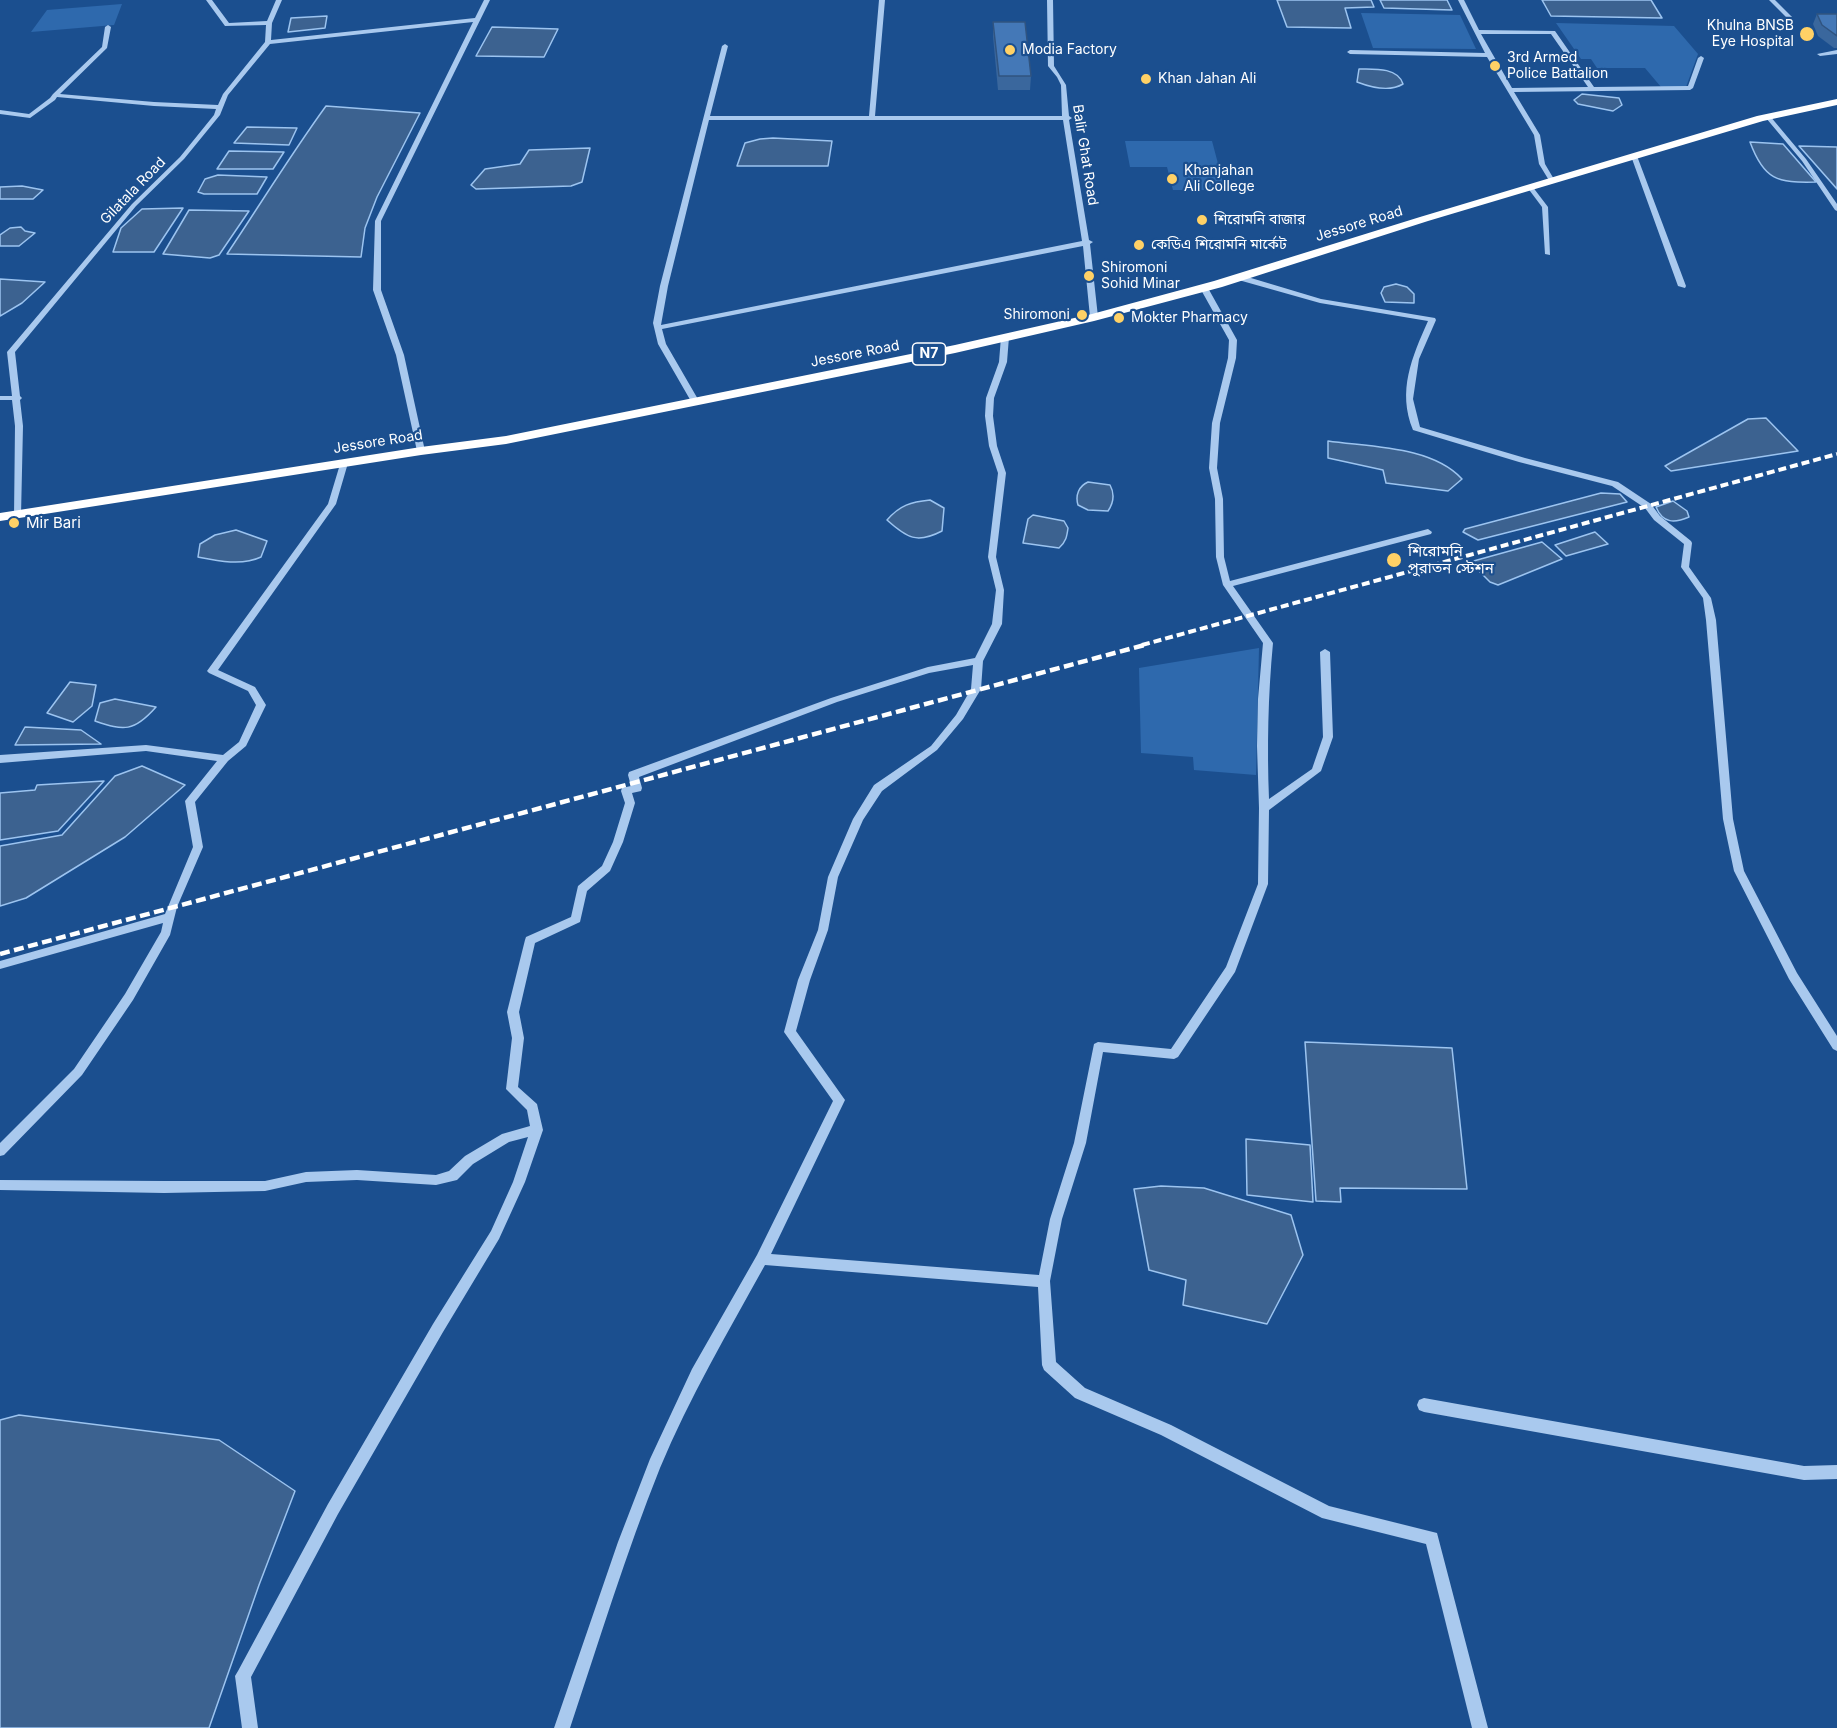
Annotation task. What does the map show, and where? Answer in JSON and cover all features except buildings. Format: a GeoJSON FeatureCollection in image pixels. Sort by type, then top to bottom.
{"type":"FeatureCollection","features":[{"type":"Feature","properties":{"kind":"highway","name":"Jessore Road"},"geometry":{"type":"LineString","coordinates":[[0,517],[421,451],[506,440],[1005,337],[1204,288],[1634,156],[1768,117],[1837,102]]}},
{"type":"Feature","properties":{"kind":"street"},"geometry":{"type":"LineString","coordinates":[[209,0],[227,25],[269,23]]}},
{"type":"Feature","properties":{"kind":"street"},"geometry":{"type":"LineString","coordinates":[[279,0],[269,23],[268,42],[476,20]]}},
{"type":"Feature","properties":{"kind":"street"},"geometry":{"type":"LineString","coordinates":[[421,451],[400,355],[377,290],[378,221],[487,0]]}},
{"type":"Feature","properties":{"kind":"street"},"geometry":{"type":"LineString","coordinates":[[872,118],[882,0]]}},
{"type":"Feature","properties":{"kind":"street","name":"Balir Ghat Road"},"geometry":{"type":"LineString","coordinates":[[1052,0],[1052,66],[1065,85],[1067,118],[1088,242],[1096,316]]}},
{"type":"Feature","properties":{"kind":"street"},"geometry":{"type":"LineString","coordinates":[[1461,0],[1490,55],[1538,135],[1542,164],[1552,181]]}},
{"type":"Feature","properties":{"kind":"street"},"geometry":{"type":"LineString","coordinates":[[1772,0],[1790,18]]}},
{"type":"Feature","properties":{"kind":"street"},"geometry":{"type":"LineString","coordinates":[[0,112],[30,116],[53,99],[55,94],[105,47],[108,27]]}},
{"type":"Feature","properties":{"kind":"street"},"geometry":{"type":"LineString","coordinates":[[1479,32],[1553,32],[1593,90]]}},
{"type":"Feature","properties":{"kind":"street","name":"Gilatala Road"},"geometry":{"type":"LineString","coordinates":[[16,515],[20,426],[11,352],[112,230],[182,158],[217,115],[225,95],[268,42]]}},
{"type":"Feature","properties":{"kind":"street"},"geometry":{"type":"LineString","coordinates":[[695,401],[662,344],[657,323],[664,286],[725,46]]}},
{"type":"Feature","properties":{"kind":"street"},"geometry":{"type":"LineString","coordinates":[[1350,52],[1490,55]]}},
{"type":"Feature","properties":{"kind":"street"},"geometry":{"type":"LineString","coordinates":[[1820,54],[1837,52]]}},
{"type":"Feature","properties":{"kind":"street"},"geometry":{"type":"LineString","coordinates":[[1512,90],[1690,88],[1701,58]]}},
{"type":"Feature","properties":{"kind":"street"},"geometry":{"type":"LineString","coordinates":[[55,94],[154,104],[220,107]]}},
{"type":"Feature","properties":{"kind":"street"},"geometry":{"type":"LineString","coordinates":[[1768,117],[1804,160],[1837,209]]}},
{"type":"Feature","properties":{"kind":"street"},"geometry":{"type":"LineString","coordinates":[[707,118],[1067,118]]}},
{"type":"Feature","properties":{"kind":"street"},"geometry":{"type":"LineString","coordinates":[[1634,156],[1682,286]]}},
{"type":"Feature","properties":{"kind":"street"},"geometry":{"type":"LineString","coordinates":[[1530,187],[1545,207],[1548,254]]}},
{"type":"Feature","properties":{"kind":"street"},"geometry":{"type":"LineString","coordinates":[[658,328],[1088,242]]}},
{"type":"Feature","properties":{"kind":"street"},"geometry":{"type":"LineString","coordinates":[[1238,278],[1320,301],[1432,320],[1415,359],[1409,399],[1416,428],[1522,460],[1615,484],[1648,506],[1657,518],[1688,543],[1685,567],[1707,598],[1711,620],[1728,819],[1738,871],[1793,976],[1837,1046]]}},
{"type":"Feature","properties":{"kind":"street"},"geometry":{"type":"LineString","coordinates":[[1204,288],[1233,340],[1232,358],[1216,423],[1213,468],[1219,500],[1220,557],[1227,585],[1268,643],[1263,699],[1263,884],[1232,969],[1174,1054],[1098,1047],[1080,1143],[1056,1219],[1044,1281],[1049,1365],[1080,1393],[1166,1430],[1327,1513],[1432,1538],[1480,1728]]}},
{"type":"Feature","properties":{"kind":"street"},"geometry":{"type":"LineString","coordinates":[[562,1728],[625,1542],[656,1464],[698,1374],[762,1259],[839,1100],[790,1032],[804,980],[823,930],[833,877],[858,819],[878,789],[934,748],[960,717],[976,689],[978,661],[997,624],[1000,590],[992,557],[1002,473],[993,446],[989,416],[990,398],[1004,362],[1005,337]]}},
{"type":"Feature","properties":{"kind":"street"},"geometry":{"type":"LineString","coordinates":[[0,398],[18,398]]}},
{"type":"Feature","properties":{"kind":"street"},"geometry":{"type":"LineString","coordinates":[[0,1151],[78,1072],[129,998],[166,932],[169,917],[198,847],[190,801],[225,759],[243,744],[261,705],[252,688],[212,671],[332,504],[344,463]]}},
{"type":"Feature","properties":{"kind":"street"},"geometry":{"type":"LineString","coordinates":[[1227,585],[1428,532]]}},
{"type":"Feature","properties":{"kind":"street"},"geometry":{"type":"LineString","coordinates":[[1264,808],[1316,771],[1328,737],[1325,652]]}},
{"type":"Feature","properties":{"kind":"street"},"geometry":{"type":"LineString","coordinates":[[250,1728],[243,1676],[339,1499],[495,1235],[519,1182],[537,1130],[533,1108],[512,1089],[518,1038],[513,1012],[530,940],[576,919],[582,889],[606,868],[618,842],[630,803],[626,791],[638,788],[633,775],[834,700],[928,670],[978,661]]}},
{"type":"Feature","properties":{"kind":"street"},"geometry":{"type":"LineString","coordinates":[[0,759],[146,748],[225,759]]}},
{"type":"Feature","properties":{"kind":"street"},"geometry":{"type":"LineString","coordinates":[[0,965],[169,917]]}},
{"type":"Feature","properties":{"kind":"street"},"geometry":{"type":"LineString","coordinates":[[0,1185],[265,1186],[306,1177],[357,1175],[436,1179],[453,1176],[470,1160],[506,1137],[537,1130]]}},
{"type":"Feature","properties":{"kind":"street"},"geometry":{"type":"LineString","coordinates":[[762,1259],[1044,1281]]}},
{"type":"Feature","properties":{"kind":"street"},"geometry":{"type":"LineString","coordinates":[[1424,1405],[1804,1473],[1837,1472]]}},
{"type":"Feature","properties":{"kind":"shaded area"},"geometry":{"type":"Polygon","coordinates":[[[1277,0],[1371,0],[1374,7],[1345,8],[1351,28],[1287,27],[1277,0]]]}},
{"type":"Feature","properties":{"kind":"shaded area"},"geometry":{"type":"Polygon","coordinates":[[[1380,0],[1447,0],[1452,10],[1384,8],[1380,0]]]}},
{"type":"Feature","properties":{"kind":"shaded area"},"geometry":{"type":"Polygon","coordinates":[[[1542,0],[1651,0],[1662,18],[1551,16],[1542,0]]]}},
{"type":"Feature","properties":{"kind":"shaded area"},"geometry":{"type":"Polygon","coordinates":[[[122,4],[114,25],[31,32],[47,10],[122,4]]]}},
{"type":"Feature","properties":{"kind":"shaded area"},"geometry":{"type":"Polygon","coordinates":[[[1361,13],[1460,15],[1476,49],[1373,48],[1361,13]]]}},
{"type":"Feature","properties":{"kind":"shaded area"},"geometry":{"type":"Polygon","coordinates":[[[327,16],[325,28],[288,32],[291,18],[327,16]]]}},
{"type":"Feature","properties":{"kind":"shaded area"},"geometry":{"type":"Polygon","coordinates":[[[1556,23],[1674,26],[1698,54],[1686,87],[1661,87],[1645,68],[1597,68],[1591,59],[1581,59],[1556,23]]]}},
{"type":"Feature","properties":{"kind":"shaded area"},"geometry":{"type":"Polygon","coordinates":[[[492,27],[558,29],[544,57],[476,56],[492,27]]]}},
{"type":"Feature","properties":{"kind":"shaded area"},"geometry":{"type":"Polygon","coordinates":[[[1359,69],[1391,72],[1400,78],[1403,84],[1386,88],[1362,84],[1357,82],[1359,69]]]}},
{"type":"Feature","properties":{"kind":"shaded area"},"geometry":{"type":"Polygon","coordinates":[[[1582,94],[1619,98],[1622,105],[1613,111],[1578,104],[1574,100],[1582,94]]]}},
{"type":"Feature","properties":{"kind":"shaded area"},"geometry":{"type":"Polygon","coordinates":[[[326,106],[420,113],[377,197],[365,228],[361,257],[227,254],[288,161],[326,106]]]}},
{"type":"Feature","properties":{"kind":"shaded area"},"geometry":{"type":"Polygon","coordinates":[[[247,127],[297,128],[289,145],[234,143],[247,127]]]}},
{"type":"Feature","properties":{"kind":"shaded area"},"geometry":{"type":"Polygon","coordinates":[[[773,138],[832,141],[828,166],[737,166],[745,143],[773,138]]]}},
{"type":"Feature","properties":{"kind":"shaded area"},"geometry":{"type":"Polygon","coordinates":[[[1125,141],[1212,141],[1225,190],[1173,190],[1167,167],[1130,167],[1125,141]]]}},
{"type":"Feature","properties":{"kind":"shaded area"},"geometry":{"type":"Polygon","coordinates":[[[1750,142],[1783,144],[1816,182],[1791,182],[1774,177],[1761,164],[1750,142]]]}},
{"type":"Feature","properties":{"kind":"shaded area"},"geometry":{"type":"Polygon","coordinates":[[[1799,146],[1837,147],[1837,189],[1799,146]]]}},
{"type":"Feature","properties":{"kind":"shaded area"},"geometry":{"type":"Polygon","coordinates":[[[590,148],[582,182],[571,186],[476,189],[471,185],[485,169],[520,164],[529,150],[590,148]]]}},
{"type":"Feature","properties":{"kind":"shaded area"},"geometry":{"type":"Polygon","coordinates":[[[229,151],[284,152],[273,169],[217,169],[229,151]]]}},
{"type":"Feature","properties":{"kind":"shaded area"},"geometry":{"type":"Polygon","coordinates":[[[218,175],[267,177],[257,194],[198,192],[205,179],[218,175]]]}},
{"type":"Feature","properties":{"kind":"shaded area"},"geometry":{"type":"Polygon","coordinates":[[[22,186],[43,190],[33,199],[0,199],[0,187],[22,186]]]}},
{"type":"Feature","properties":{"kind":"shaded area"},"geometry":{"type":"Polygon","coordinates":[[[183,208],[154,252],[113,252],[121,228],[142,209],[183,208]]]}},
{"type":"Feature","properties":{"kind":"shaded area"},"geometry":{"type":"Polygon","coordinates":[[[189,210],[249,211],[219,255],[210,258],[163,254],[189,210]]]}},
{"type":"Feature","properties":{"kind":"shaded area"},"geometry":{"type":"Polygon","coordinates":[[[21,227],[25,231],[35,233],[19,246],[0,246],[0,235],[10,228],[21,227]]]}},
{"type":"Feature","properties":{"kind":"shaded area"},"geometry":{"type":"Polygon","coordinates":[[[0,279],[45,282],[22,303],[0,316],[0,279]]]}},
{"type":"Feature","properties":{"kind":"shaded area"},"geometry":{"type":"Polygon","coordinates":[[[1396,284],[1407,287],[1414,294],[1414,303],[1385,302],[1381,293],[1384,287],[1396,284]]]}},
{"type":"Feature","properties":{"kind":"shaded area"},"geometry":{"type":"Polygon","coordinates":[[[1766,418],[1798,451],[1671,471],[1665,466],[1748,419],[1766,418]]]}},
{"type":"Feature","properties":{"kind":"shaded area"},"geometry":{"type":"Polygon","coordinates":[[[1328,441],[1417,454],[1449,468],[1462,479],[1448,491],[1386,483],[1383,470],[1328,458],[1328,441]]]}},
{"type":"Feature","properties":{"kind":"shaded area"},"geometry":{"type":"Polygon","coordinates":[[[1088,482],[1110,485],[1113,498],[1108,511],[1088,510],[1078,505],[1078,491],[1088,482]]]}},
{"type":"Feature","properties":{"kind":"shaded area"},"geometry":{"type":"Polygon","coordinates":[[[1601,493],[1620,494],[1627,502],[1478,540],[1463,532],[1465,529],[1601,493]]]}},
{"type":"Feature","properties":{"kind":"shaded area"},"geometry":{"type":"Polygon","coordinates":[[[930,500],[944,508],[942,531],[926,537],[913,537],[887,520],[906,505],[930,500]]]}},
{"type":"Feature","properties":{"kind":"shaded area"},"geometry":{"type":"Polygon","coordinates":[[[1673,501],[1687,511],[1689,517],[1670,521],[1662,517],[1656,507],[1673,501]]]}},
{"type":"Feature","properties":{"kind":"shaded area"},"geometry":{"type":"Polygon","coordinates":[[[1033,515],[1064,521],[1068,528],[1067,534],[1059,548],[1023,543],[1028,519],[1033,515]]]}},
{"type":"Feature","properties":{"kind":"shaded area"},"geometry":{"type":"Polygon","coordinates":[[[236,530],[267,541],[261,557],[238,562],[198,557],[200,544],[215,535],[236,530]]]}},
{"type":"Feature","properties":{"kind":"shaded area"},"geometry":{"type":"Polygon","coordinates":[[[1595,532],[1608,544],[1566,556],[1555,545],[1595,532]]]}},
{"type":"Feature","properties":{"kind":"shaded area"},"geometry":{"type":"Polygon","coordinates":[[[1542,542],[1562,559],[1498,585],[1490,582],[1470,562],[1542,542]]]}},
{"type":"Feature","properties":{"kind":"shaded area"},"geometry":{"type":"Polygon","coordinates":[[[1259,648],[1256,775],[1194,770],[1193,757],[1141,753],[1139,668],[1259,648]]]}},
{"type":"Feature","properties":{"kind":"shaded area"},"geometry":{"type":"Polygon","coordinates":[[[70,682],[96,685],[92,706],[73,722],[47,713],[70,682]]]}},
{"type":"Feature","properties":{"kind":"shaded area"},"geometry":{"type":"Polygon","coordinates":[[[115,699],[156,707],[141,721],[128,727],[114,727],[95,721],[100,703],[115,699]]]}},
{"type":"Feature","properties":{"kind":"shaded area"},"geometry":{"type":"Polygon","coordinates":[[[25,727],[81,730],[101,744],[15,745],[25,727]]]}},
{"type":"Feature","properties":{"kind":"shaded area"},"geometry":{"type":"Polygon","coordinates":[[[142,766],[185,785],[125,837],[26,898],[0,906],[0,846],[62,835],[115,776],[142,766]]]}},
{"type":"Feature","properties":{"kind":"shaded area"},"geometry":{"type":"Polygon","coordinates":[[[104,781],[58,831],[0,840],[0,793],[35,790],[37,785],[104,781]]]}},
{"type":"Feature","properties":{"kind":"shaded area"},"geometry":{"type":"Polygon","coordinates":[[[1305,1042],[1452,1048],[1467,1189],[1340,1188],[1341,1202],[1316,1201],[1305,1042]]]}},
{"type":"Feature","properties":{"kind":"shaded area"},"geometry":{"type":"Polygon","coordinates":[[[1246,1139],[1310,1145],[1313,1202],[1247,1195],[1246,1139]]]}},
{"type":"Feature","properties":{"kind":"shaded area"},"geometry":{"type":"Polygon","coordinates":[[[1161,1186],[1204,1188],[1291,1215],[1303,1255],[1267,1324],[1183,1305],[1186,1280],[1149,1270],[1134,1189],[1161,1186]]]}},
{"type":"Feature","properties":{"kind":"shaded area"},"geometry":{"type":"Polygon","coordinates":[[[19,1415],[219,1440],[295,1491],[209,1728],[0,1728],[0,1420],[19,1415]]]}},
{"type":"Feature","properties":{"kind":"railway"},"geometry":{"type":"LineString","coordinates":[[1142,645],[1837,454]]}},
{"type":"Feature","properties":{"kind":"railway"},"geometry":{"type":"LineString","coordinates":[[0,954],[1148,644]]}},
{"type":"Feature","properties":{"kind":"place","name":"Khulna BNSB Eye Hospital"},"geometry":{"type":"Point","coordinates":[1807,34]}},
{"type":"Feature","properties":{"kind":"place","name":"Modia Factory"},"geometry":{"type":"Point","coordinates":[1010,50]}},
{"type":"Feature","properties":{"kind":"place","name":"3rd Armed Police Battalion"},"geometry":{"type":"Point","coordinates":[1495,66]}},
{"type":"Feature","properties":{"kind":"place","name":"Khan Jahan Ali"},"geometry":{"type":"Point","coordinates":[1146,79]}},
{"type":"Feature","properties":{"kind":"place","name":"Khanjahan Ali College"},"geometry":{"type":"Point","coordinates":[1172,179]}},
{"type":"Feature","properties":{"kind":"place","name":"শিরোমনি বাজার"},"geometry":{"type":"Point","coordinates":[1202,220]}},
{"type":"Feature","properties":{"kind":"place","name":"কেডিএ শিরোমনি মার্কেট"},"geometry":{"type":"Point","coordinates":[1139,245]}},
{"type":"Feature","properties":{"kind":"place","name":"Shiromoni Sohid Minar"},"geometry":{"type":"Point","coordinates":[1089,276]}},
{"type":"Feature","properties":{"kind":"place","name":"Shiromoni"},"geometry":{"type":"Point","coordinates":[1082,315]}},
{"type":"Feature","properties":{"kind":"place","name":"Mokter Pharmacy"},"geometry":{"type":"Point","coordinates":[1119,318]}},
{"type":"Feature","properties":{"kind":"place","name":"Mir Bari"},"geometry":{"type":"Point","coordinates":[14,523]}},
{"type":"Feature","properties":{"kind":"place","name":"শিরোমনি পুরাতন স্টেশন"},"geometry":{"type":"Point","coordinates":[1394,560]}}]}
